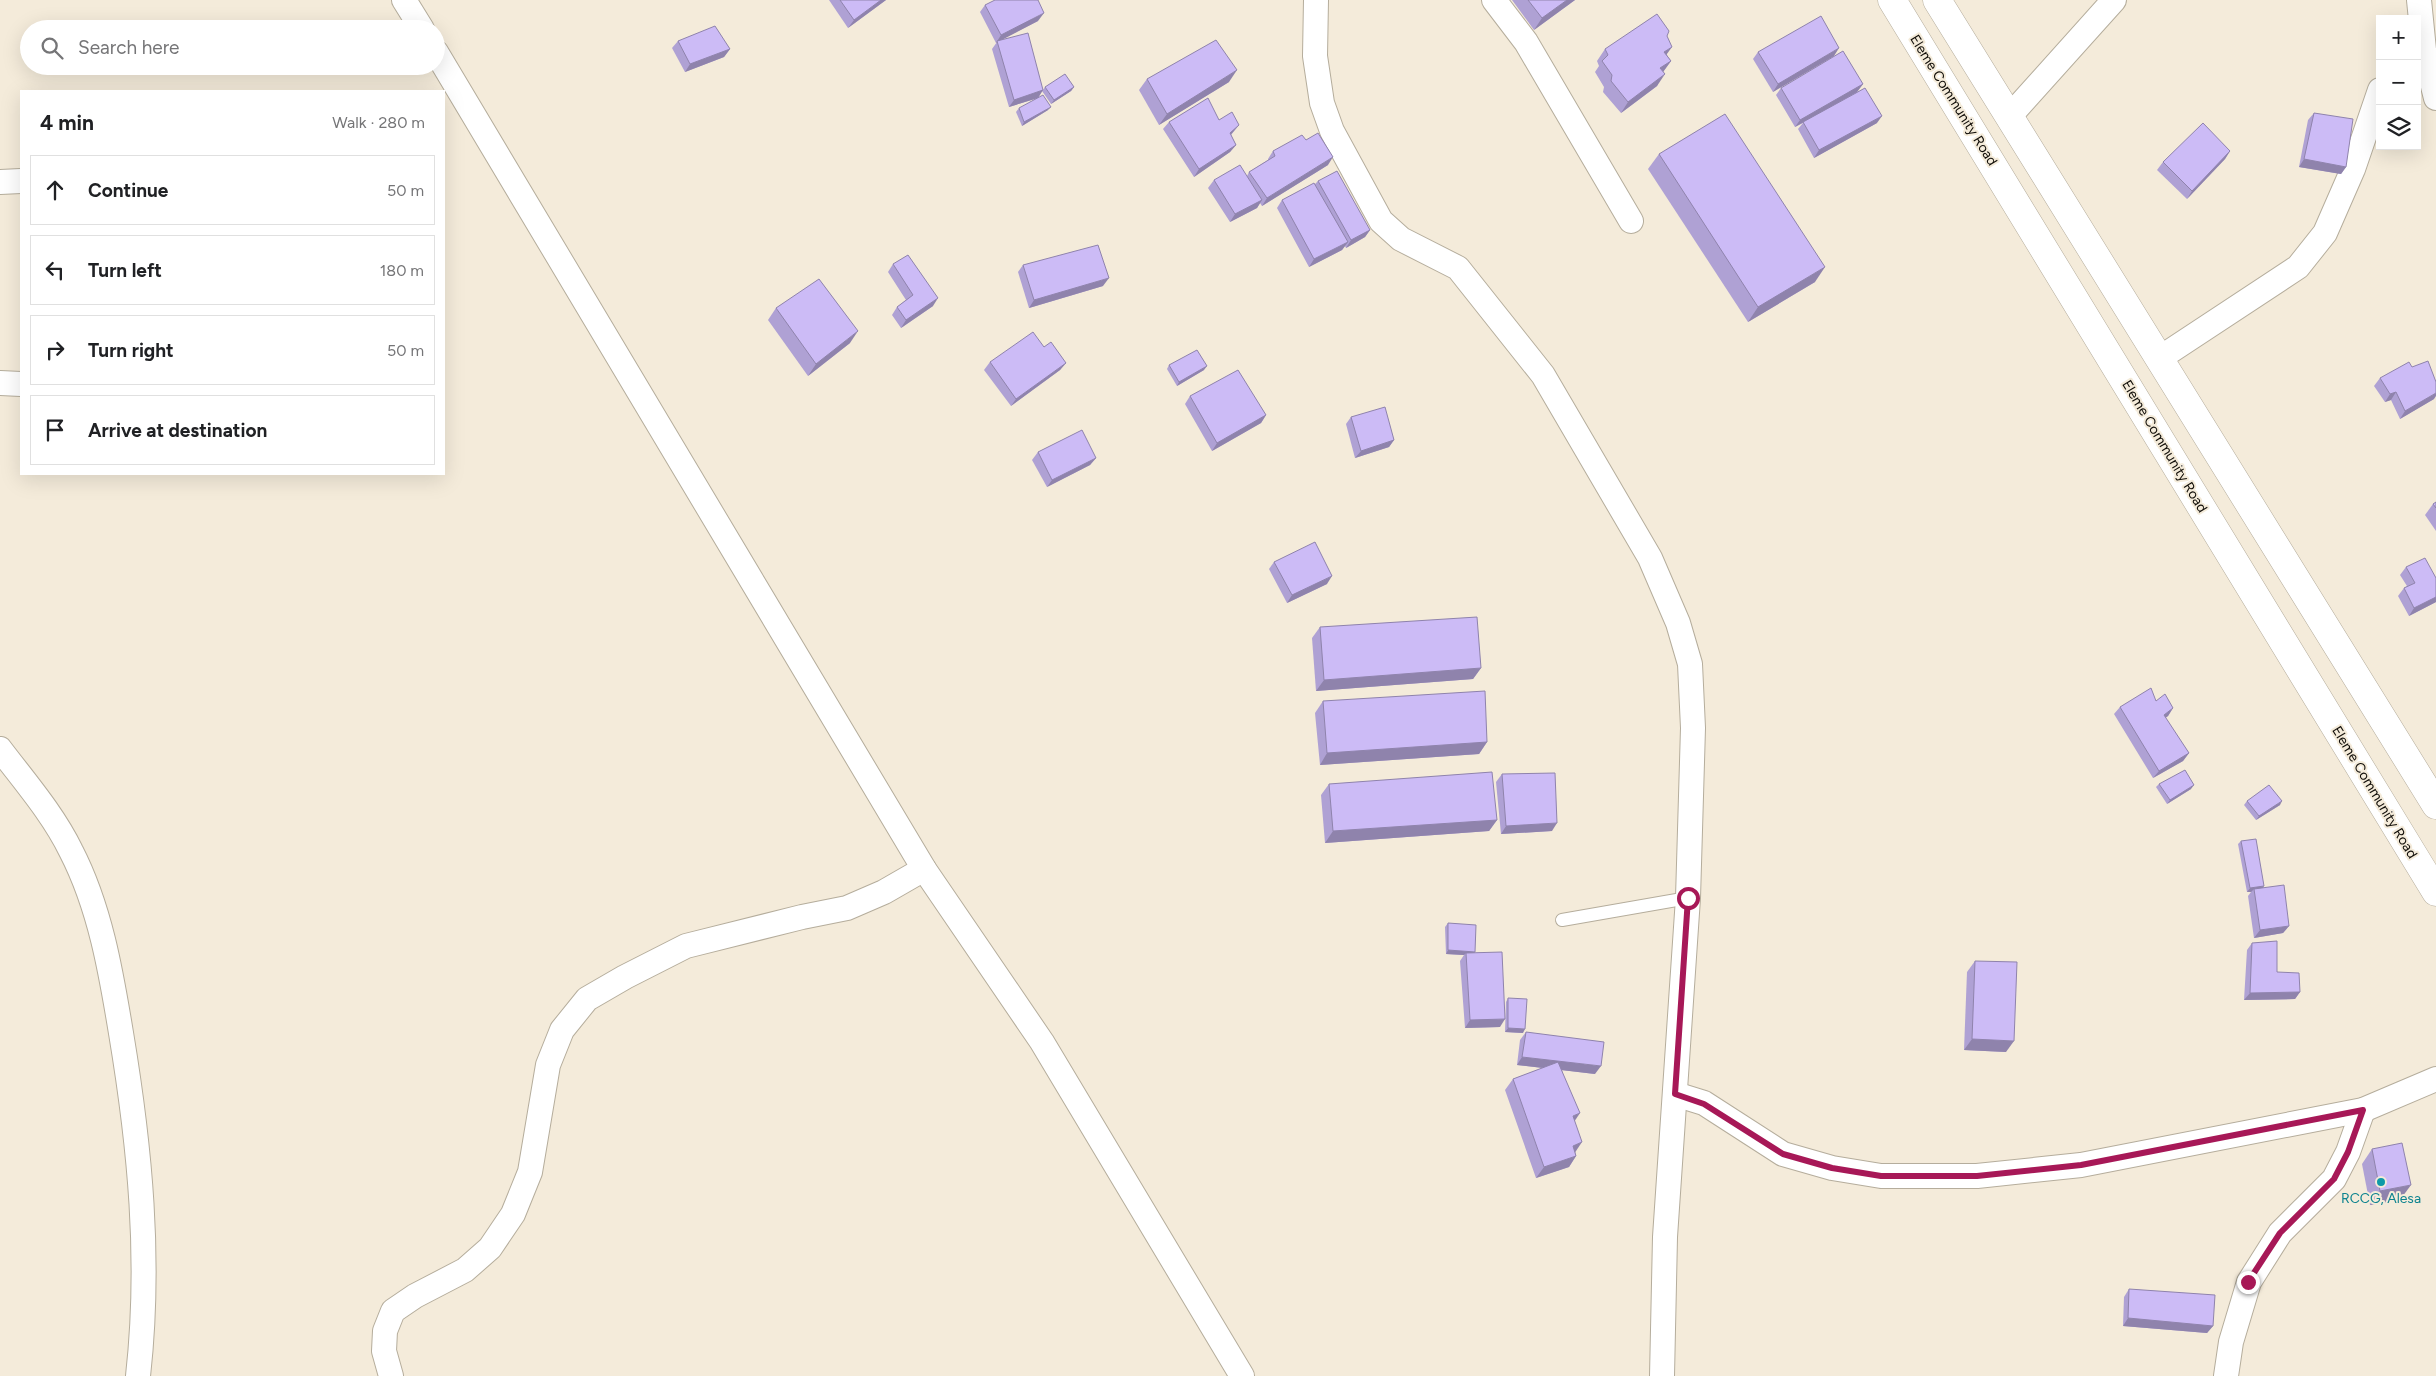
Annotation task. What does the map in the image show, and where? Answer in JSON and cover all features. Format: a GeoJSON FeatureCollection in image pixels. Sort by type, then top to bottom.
{"type":"FeatureCollection","features":[{"type":"Feature","properties":{"kind":"main road","name":"Eleme Community Road"},"geometry":{"type":"LineString","coordinates":[[1892,0],[2436,892]]}},
{"type":"Feature","properties":{"kind":"main road"},"geometry":{"type":"LineString","coordinates":[[1936,0],[2436,805]]}},
{"type":"Feature","properties":{"kind":"street"},"geometry":{"type":"LineString","coordinates":[[404,0],[416,20]]}},
{"type":"Feature","properties":{"kind":"street"},"geometry":{"type":"LineString","coordinates":[[1316,0],[1315,56],[1322,103],[1332,131],[1381,220],[1401,239],[1458,268],[1542,375],[1650,558],[1678,623],[1690,664],[1693,728],[1688,898],[1665,1237],[1662,1376]]}},
{"type":"Feature","properties":{"kind":"street"},"geometry":{"type":"LineString","coordinates":[[1494,0],[1526,42],[1631,220]]}},
{"type":"Feature","properties":{"kind":"street"},"geometry":{"type":"LineString","coordinates":[[2010,117],[2114,0]]}},
{"type":"Feature","properties":{"kind":"street"},"geometry":{"type":"LineString","coordinates":[[2408,15],[2414,0]]}},
{"type":"Feature","properties":{"kind":"street"},"geometry":{"type":"LineString","coordinates":[[2419,0],[2424,50],[2436,98]]}},
{"type":"Feature","properties":{"kind":"street"},"geometry":{"type":"LineString","coordinates":[[448,85],[924,869],[1042,1042],[1242,1376]]}},
{"type":"Feature","properties":{"kind":"street"},"geometry":{"type":"LineString","coordinates":[[2160,358],[2298,267],[2325,233],[2352,169],[2376,101]]}},
{"type":"Feature","properties":{"kind":"street"},"geometry":{"type":"LineString","coordinates":[[0,182],[20,181]]}},
{"type":"Feature","properties":{"kind":"street"},"geometry":{"type":"LineString","coordinates":[[0,383],[20,384]]}},
{"type":"Feature","properties":{"kind":"street"},"geometry":{"type":"LineString","coordinates":[[0,749],[45,808],[72,852],[93,905],[112,980],[135,1119],[144,1231],[138,1376]]}},
{"type":"Feature","properties":{"kind":"street"},"geometry":{"type":"LineString","coordinates":[[391,1376],[384,1351],[385,1332],[393,1311],[415,1296],[465,1270],[490,1248],[514,1214],[530,1172],[548,1066],[562,1030],[587,999],[625,976],[686,946],[847,908],[884,892],[924,869]]}},
{"type":"Feature","properties":{"kind":"street"},"geometry":{"type":"LineString","coordinates":[[1675,1094],[1704,1104],[1783,1154],[1832,1168],[1881,1176],[1977,1176],[2081,1165],[2363,1110],[2436,1079]]}},
{"type":"Feature","properties":{"kind":"street"},"geometry":{"type":"LineString","coordinates":[[2226,1376],[2231,1342],[2248,1282],[2280,1233],[2334,1179],[2348,1152],[2363,1110]]}},
{"type":"Feature","properties":{"kind":"lane"},"geometry":{"type":"LineString","coordinates":[[1562,920],[1688,898]]}},
{"type":"Feature","properties":{"kind":"building"},"geometry":{"type":"Polygon","coordinates":[[[840,0],[881,0],[854,20],[840,0]]]}},
{"type":"Feature","properties":{"kind":"building"},"geometry":{"type":"Polygon","coordinates":[[[995,0],[1038,0],[1044,13],[1001,35],[985,5],[995,0]]]}},
{"type":"Feature","properties":{"kind":"building"},"geometry":{"type":"Polygon","coordinates":[[[1528,0],[1567,0],[1542,18],[1528,0]]]}},
{"type":"Feature","properties":{"kind":"building"},"geometry":{"type":"Polygon","coordinates":[[[1657,14],[1669,31],[1667,36],[1672,47],[1664,52],[1671,61],[1660,68],[1665,74],[1628,102],[1611,81],[1612,75],[1602,61],[1608,55],[1605,49],[1657,14]]]}},
{"type":"Feature","properties":{"kind":"building"},"geometry":{"type":"Polygon","coordinates":[[[1821,16],[1839,48],[1778,84],[1758,52],[1821,16]]]}},
{"type":"Feature","properties":{"kind":"building"},"geometry":{"type":"Polygon","coordinates":[[[715,26],[730,49],[690,64],[678,41],[715,26]]]}},
{"type":"Feature","properties":{"kind":"building"},"geometry":{"type":"Polygon","coordinates":[[[1028,33],[1043,90],[1014,100],[997,41],[1028,33]]]}},
{"type":"Feature","properties":{"kind":"building"},"geometry":{"type":"Polygon","coordinates":[[[1216,40],[1237,70],[1167,114],[1147,79],[1216,40]]]}},
{"type":"Feature","properties":{"kind":"building"},"geometry":{"type":"Polygon","coordinates":[[[1843,51],[1863,84],[1800,120],[1781,88],[1843,51]]]}},
{"type":"Feature","properties":{"kind":"building"},"geometry":{"type":"Polygon","coordinates":[[[1065,74],[1074,87],[1054,100],[1045,87],[1065,74]]]}},
{"type":"Feature","properties":{"kind":"building"},"geometry":{"type":"Polygon","coordinates":[[[1865,88],[1882,116],[1819,150],[1803,122],[1865,88]]]}},
{"type":"Feature","properties":{"kind":"building"},"geometry":{"type":"Polygon","coordinates":[[[1043,95],[1051,107],[1024,122],[1019,108],[1043,95]]]}},
{"type":"Feature","properties":{"kind":"building"},"geometry":{"type":"Polygon","coordinates":[[[1208,98],[1219,120],[1232,112],[1239,125],[1230,133],[1236,145],[1199,169],[1169,122],[1208,98]]]}},
{"type":"Feature","properties":{"kind":"building"},"geometry":{"type":"Polygon","coordinates":[[[2314,113],[2353,119],[2346,167],[2304,159],[2314,113]]]}},
{"type":"Feature","properties":{"kind":"building"},"geometry":{"type":"Polygon","coordinates":[[[1725,114],[1825,267],[1758,307],[1659,154],[1725,114]]]}},
{"type":"Feature","properties":{"kind":"building"},"geometry":{"type":"Polygon","coordinates":[[[2203,123],[2230,151],[2192,191],[2163,162],[2203,123]]]}},
{"type":"Feature","properties":{"kind":"building"},"geometry":{"type":"Polygon","coordinates":[[[1318,133],[1333,157],[1267,198],[1249,172],[1275,156],[1273,151],[1302,135],[1306,140],[1318,133]]]}},
{"type":"Feature","properties":{"kind":"building"},"geometry":{"type":"Polygon","coordinates":[[[1240,165],[1262,200],[1235,214],[1214,180],[1240,165]]]}},
{"type":"Feature","properties":{"kind":"building"},"geometry":{"type":"Polygon","coordinates":[[[1337,171],[1370,230],[1351,240],[1318,181],[1337,171]]]}},
{"type":"Feature","properties":{"kind":"building"},"geometry":{"type":"Polygon","coordinates":[[[1314,183],[1348,242],[1314,259],[1282,200],[1314,183]]]}},
{"type":"Feature","properties":{"kind":"building"},"geometry":{"type":"Polygon","coordinates":[[[1098,245],[1109,278],[1034,300],[1023,265],[1098,245]]]}},
{"type":"Feature","properties":{"kind":"building"},"geometry":{"type":"Polygon","coordinates":[[[908,255],[938,298],[906,320],[897,307],[913,295],[893,264],[908,255]]]}},
{"type":"Feature","properties":{"kind":"building"},"geometry":{"type":"Polygon","coordinates":[[[819,279],[858,331],[816,364],[776,308],[819,279]]]}},
{"type":"Feature","properties":{"kind":"building"},"geometry":{"type":"Polygon","coordinates":[[[1033,332],[1044,347],[1051,342],[1066,363],[1016,399],[990,362],[1033,332]]]}},
{"type":"Feature","properties":{"kind":"building"},"geometry":{"type":"Polygon","coordinates":[[[1197,350],[1207,366],[1179,382],[1169,365],[1197,350]]]}},
{"type":"Feature","properties":{"kind":"building"},"geometry":{"type":"Polygon","coordinates":[[[2428,361],[2436,382],[2436,393],[2405,411],[2396,392],[2390,394],[2380,378],[2409,362],[2412,367],[2428,361]]]}},
{"type":"Feature","properties":{"kind":"building"},"geometry":{"type":"Polygon","coordinates":[[[1238,370],[1266,415],[1217,443],[1190,396],[1238,370]]]}},
{"type":"Feature","properties":{"kind":"building"},"geometry":{"type":"Polygon","coordinates":[[[1385,407],[1394,440],[1361,451],[1351,417],[1385,407]]]}},
{"type":"Feature","properties":{"kind":"building"},"geometry":{"type":"Polygon","coordinates":[[[1082,430],[1096,458],[1052,480],[1038,452],[1082,430]]]}},
{"type":"Feature","properties":{"kind":"building"},"geometry":{"type":"Polygon","coordinates":[[[1315,542],[1332,576],[1292,595],[1274,562],[1315,542]]]}},
{"type":"Feature","properties":{"kind":"building"},"geometry":{"type":"Polygon","coordinates":[[[2425,558],[2436,578],[2436,597],[2414,608],[2404,588],[2415,583],[2406,567],[2425,558]]]}},
{"type":"Feature","properties":{"kind":"building"},"geometry":{"type":"Polygon","coordinates":[[[1477,617],[1481,668],[1324,680],[1320,627],[1477,617]]]}},
{"type":"Feature","properties":{"kind":"building"},"geometry":{"type":"Polygon","coordinates":[[[2151,688],[2156,701],[2165,694],[2173,708],[2164,715],[2189,753],[2159,771],[2120,707],[2151,688]]]}},
{"type":"Feature","properties":{"kind":"building"},"geometry":{"type":"Polygon","coordinates":[[[1485,691],[1487,742],[1327,753],[1323,701],[1485,691]]]}},
{"type":"Feature","properties":{"kind":"building"},"geometry":{"type":"Polygon","coordinates":[[[2185,770],[2194,785],[2170,800],[2159,784],[2185,770]]]}},
{"type":"Feature","properties":{"kind":"building"},"geometry":{"type":"Polygon","coordinates":[[[1492,772],[1497,820],[1333,831],[1329,784],[1492,772]]]}},
{"type":"Feature","properties":{"kind":"building"},"geometry":{"type":"Polygon","coordinates":[[[1555,773],[1557,823],[1506,826],[1502,774],[1555,773]]]}},
{"type":"Feature","properties":{"kind":"building"},"geometry":{"type":"Polygon","coordinates":[[[2269,785],[2282,801],[2259,816],[2247,801],[2269,785]]]}},
{"type":"Feature","properties":{"kind":"building"},"geometry":{"type":"Polygon","coordinates":[[[2256,839],[2264,886],[2250,888],[2241,841],[2256,839]]]}},
{"type":"Feature","properties":{"kind":"building"},"geometry":{"type":"Polygon","coordinates":[[[2284,885],[2289,926],[2260,930],[2254,889],[2284,885]]]}},
{"type":"Feature","properties":{"kind":"building"},"geometry":{"type":"Polygon","coordinates":[[[1448,923],[1476,925],[1475,952],[1448,950],[1448,923]]]}},
{"type":"Feature","properties":{"kind":"building"},"geometry":{"type":"Polygon","coordinates":[[[2277,941],[2277,972],[2299,973],[2300,992],[2250,993],[2252,943],[2277,941]]]}},
{"type":"Feature","properties":{"kind":"building"},"geometry":{"type":"Polygon","coordinates":[[[1502,952],[1505,1019],[1470,1020],[1466,953],[1502,952]]]}},
{"type":"Feature","properties":{"kind":"building"},"geometry":{"type":"Polygon","coordinates":[[[1975,961],[2017,962],[2014,1041],[1972,1039],[1975,961]]]}},
{"type":"Feature","properties":{"kind":"building"},"geometry":{"type":"Polygon","coordinates":[[[1508,998],[1527,999],[1525,1029],[1508,1028],[1508,998]]]}},
{"type":"Feature","properties":{"kind":"building"},"geometry":{"type":"Polygon","coordinates":[[[1526,1032],[1604,1042],[1601,1066],[1522,1057],[1526,1032]]]}},
{"type":"Feature","properties":{"kind":"building"},"geometry":{"type":"Polygon","coordinates":[[[1558,1062],[1580,1113],[1573,1116],[1582,1142],[1573,1146],[1576,1156],[1544,1167],[1513,1079],[1558,1062]]]}},
{"type":"Feature","properties":{"kind":"building"},"geometry":{"type":"Polygon","coordinates":[[[2402,1143],[2411,1185],[2380,1191],[2372,1149],[2402,1143]]]}},
{"type":"Feature","properties":{"kind":"building"},"geometry":{"type":"Polygon","coordinates":[[[2129,1289],[2215,1295],[2213,1326],[2128,1318],[2129,1289]]]}},
{"type":"Feature","properties":{"kind":"place","name":"RCCG, Alesa"},"geometry":{"type":"Point","coordinates":[2381,1182]}},
{"type":"Feature","properties":{"kind":"route"},"geometry":{"type":"LineString","coordinates":[[1688,898],[1675,1094],[1704,1104],[1783,1154],[1832,1168],[1881,1176],[1977,1176],[2081,1165],[2363,1110],[2348,1152],[2334,1179],[2280,1233],[2248,1282]]}}]}
